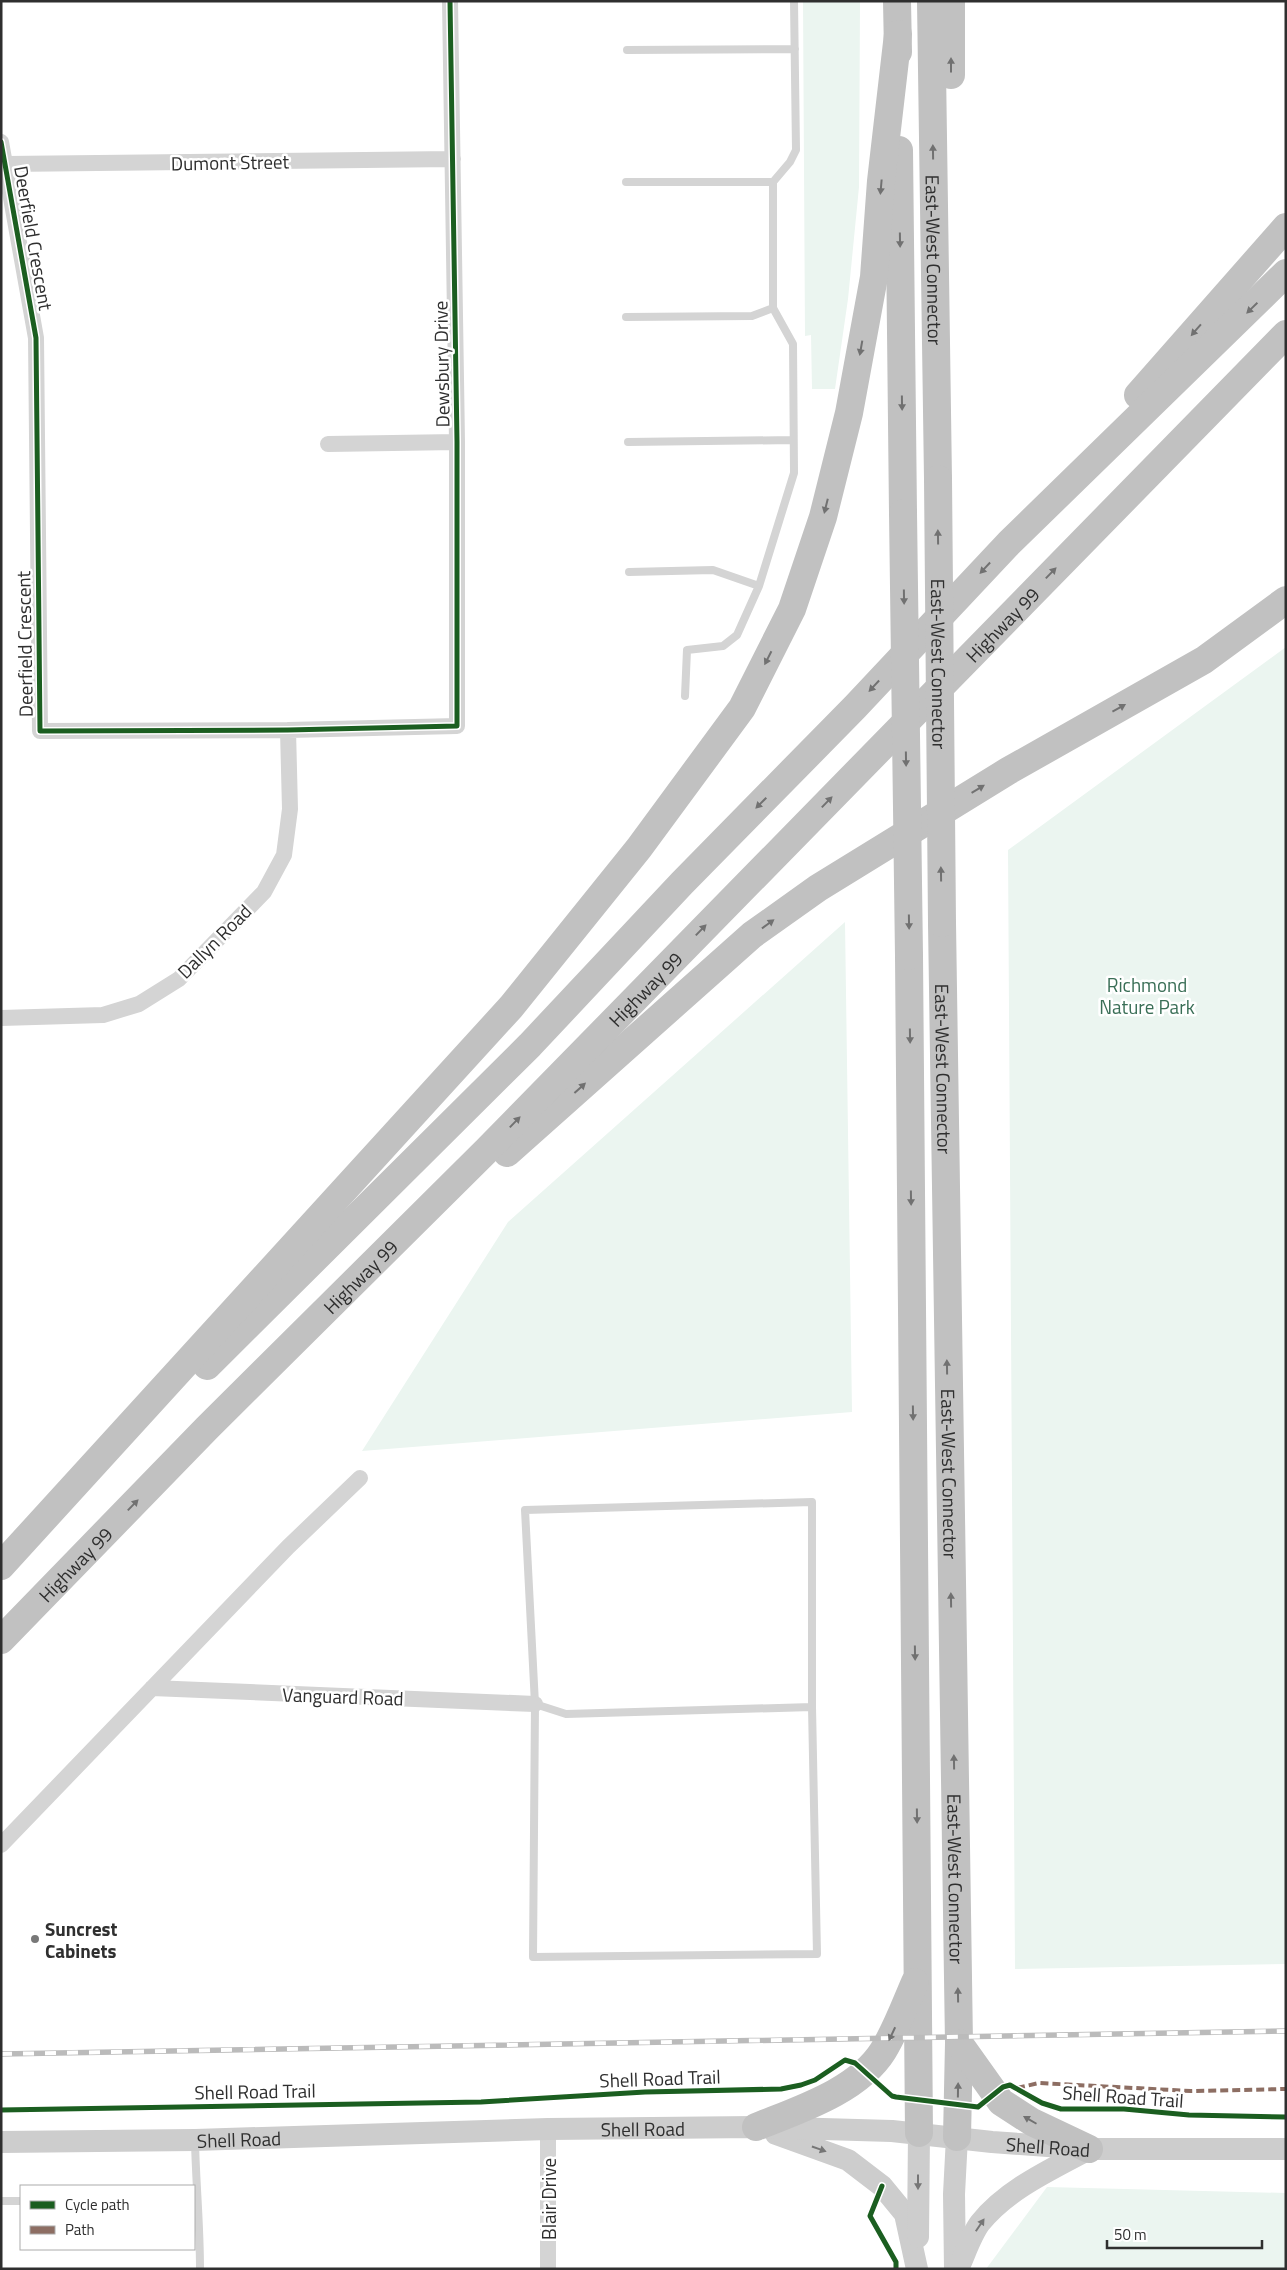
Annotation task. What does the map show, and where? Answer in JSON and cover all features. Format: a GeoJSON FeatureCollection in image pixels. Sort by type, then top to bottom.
{"type":"FeatureCollection","features":[{"type":"Feature","properties":{"kind":"highway","name":"East-West Connector"},"geometry":{"type":"LineString","coordinates":[[897,1],[909,956],[919,2133]]}},
{"type":"Feature","properties":{"kind":"highway","name":"East-West Connector"},"geometry":{"type":"LineString","coordinates":[[931,1],[942,923],[959,2043],[957,2138]]}},
{"type":"Feature","properties":{"kind":"highway"},"geometry":{"type":"LineString","coordinates":[[937,410],[951,259],[951,1]]}},
{"type":"Feature","properties":{"kind":"highway"},"geometry":{"type":"LineString","coordinates":[[1,1566],[511,1007],[639,848],[742,708],[792,609],[823,517],[849,413],[874,277],[881,181],[898,34]]}},
{"type":"Feature","properties":{"kind":"highway"},"geometry":{"type":"LineString","coordinates":[[1,1573],[530,1045],[682,883],[855,707],[1009,543],[1286,227]]}},
{"type":"Feature","properties":{"kind":"highway"},"geometry":{"type":"LineString","coordinates":[[1009,543],[1286,273]]}},
{"type":"Feature","properties":{"kind":"highway","name":"Highway 99"},"geometry":{"type":"LineString","coordinates":[[1,1640],[207,1428],[487,1150],[1286,334]]}},
{"type":"Feature","properties":{"kind":"highway"},"geometry":{"type":"LineString","coordinates":[[207,1428],[537,1126],[752,935],[818,888],[872,853],[1008,771],[1204,660],[1286,600]]}},
{"type":"Feature","properties":{"kind":"highway"},"geometry":{"type":"LineString","coordinates":[[756,2127],[822,2100],[858,2077],[882,2053],[918,1973]]}},
{"type":"Feature","properties":{"kind":"highway"},"geometry":{"type":"LineString","coordinates":[[959,2043],[1001,2102],[1032,2122],[1089,2148]]}},
{"type":"Feature","properties":{"kind":"main road","name":"Shell Road"},"geometry":{"type":"LineString","coordinates":[[1,2142],[195,2140],[548,2129],[756,2127],[919,2133],[957,2138],[1089,2148],[1286,2149]]}},
{"type":"Feature","properties":{"kind":"main road"},"geometry":{"type":"LineString","coordinates":[[756,2127],[848,2160],[882,2186],[905,2214],[918,2269]]}},
{"type":"Feature","properties":{"kind":"main road"},"geometry":{"type":"LineString","coordinates":[[918,2269],[919,2133]]}},
{"type":"Feature","properties":{"kind":"main road"},"geometry":{"type":"LineString","coordinates":[[957,2138],[954,2194],[957,2269]]}},
{"type":"Feature","properties":{"kind":"main road"},"geometry":{"type":"LineString","coordinates":[[957,2269],[979,2224],[995,2207],[1029,2182],[1089,2148]]}},
{"type":"Feature","properties":{"kind":"street","name":"Dewsbury Drive"},"geometry":{"type":"LineString","coordinates":[[450,1],[457,442],[457,726]]}},
{"type":"Feature","properties":{"kind":"street","name":"Deerfield Crescent"},"geometry":{"type":"LineString","coordinates":[[1,142],[7,164],[36,338],[40,730],[288,730],[457,726]]}},
{"type":"Feature","properties":{"kind":"street","name":"Dumont Street"},"geometry":{"type":"LineString","coordinates":[[7,164],[453,159]]}},
{"type":"Feature","properties":{"kind":"street"},"geometry":{"type":"LineString","coordinates":[[328,444],[457,442]]}},
{"type":"Feature","properties":{"kind":"street","name":"Dallyn Road"},"geometry":{"type":"LineString","coordinates":[[1,1018],[103,1015],[139,1004],[179,979],[264,892],[284,855],[290,810],[288,730]]}},
{"type":"Feature","properties":{"kind":"street"},"geometry":{"type":"LineString","coordinates":[[1,1845],[288,1547],[360,1478]]}},
{"type":"Feature","properties":{"kind":"street","name":"Vanguard Road"},"geometry":{"type":"LineString","coordinates":[[152,1688],[535,1704]]}},
{"type":"Feature","properties":{"kind":"street","name":"Blair Drive"},"geometry":{"type":"LineString","coordinates":[[548,2129],[548,2269]]}},
{"type":"Feature","properties":{"kind":"lane"},"geometry":{"type":"LineString","coordinates":[[685,696],[687,650],[723,646],[737,635],[758,586],[794,473],[793,344],[773,308],[773,182],[790,162],[796,150],[794,1]]}},
{"type":"Feature","properties":{"kind":"lane"},"geometry":{"type":"LineString","coordinates":[[627,50],[795,49]]}},
{"type":"Feature","properties":{"kind":"lane"},"geometry":{"type":"LineString","coordinates":[[626,182],[773,182]]}},
{"type":"Feature","properties":{"kind":"lane"},"geometry":{"type":"LineString","coordinates":[[626,318],[752,316],[773,308]]}},
{"type":"Feature","properties":{"kind":"lane"},"geometry":{"type":"LineString","coordinates":[[628,442],[793,440]]}},
{"type":"Feature","properties":{"kind":"lane"},"geometry":{"type":"LineString","coordinates":[[629,572],[713,570],[758,586]]}},
{"type":"Feature","properties":{"kind":"lane"},"geometry":{"type":"LineString","coordinates":[[812,1502],[812,1707],[817,1954],[533,1957],[535,1704],[526,1510],[812,1502]]}},
{"type":"Feature","properties":{"kind":"lane"},"geometry":{"type":"LineString","coordinates":[[535,1704],[566,1714],[812,1707]]}},
{"type":"Feature","properties":{"kind":"lane"},"geometry":{"type":"LineString","coordinates":[[195,2140],[200,2269]]}},
{"type":"Feature","properties":{"kind":"lane"},"geometry":{"type":"LineString","coordinates":[[1,2201],[20,2201]]}},
{"type":"Feature","properties":{"kind":"green space"},"geometry":{"type":"Polygon","coordinates":[[[803,1],[860,1],[859,187],[848,299],[835,389],[812,389],[811,335],[805,336],[803,1]]]}},
{"type":"Feature","properties":{"kind":"green space","name":"Richmond Nature Park"},"geometry":{"type":"Polygon","coordinates":[[[1286,647],[1286,1964],[1015,1969],[1008,850],[1286,647]]]}},
{"type":"Feature","properties":{"kind":"green space"},"geometry":{"type":"Polygon","coordinates":[[[845,922],[852,1412],[362,1451],[508,1222],[845,922]]]}},
{"type":"Feature","properties":{"kind":"green space"},"geometry":{"type":"Polygon","coordinates":[[[1047,2187],[1286,2193],[1286,2269],[986,2269],[1047,2187]]]}},
{"type":"Feature","properties":{"kind":"railway"},"geometry":{"type":"LineString","coordinates":[[1,2054],[1286,2031]]}},
{"type":"Feature","properties":{"kind":"marked path"},"geometry":{"type":"LineString","coordinates":[[1017,2088],[1039,2083],[1191,2091],[1286,2089]]}},
{"type":"Feature","properties":{"kind":"cycle path"},"geometry":{"type":"LineString","coordinates":[[1,142],[36,338],[40,731],[288,730],[457,726],[457,442],[450,1]]}},
{"type":"Feature","properties":{"kind":"cycle path","name":"Shell Road Trail"},"geometry":{"type":"LineString","coordinates":[[1,2110],[481,2102],[645,2092],[781,2089],[815,2080],[845,2060],[855,2063],[892,2096],[896,2097],[978,2107],[1003,2087],[1010,2085],[1042,2103],[1061,2109],[1124,2109],[1189,2115],[1286,2117]]}},
{"type":"Feature","properties":{"kind":"cycle path"},"geometry":{"type":"LineString","coordinates":[[882,2186],[870,2216],[896,2262],[896,2269]]}},
{"type":"Feature","properties":{"kind":"place","name":"Suncrest Cabinets"},"geometry":{"type":"Point","coordinates":[35,1939]}}]}
